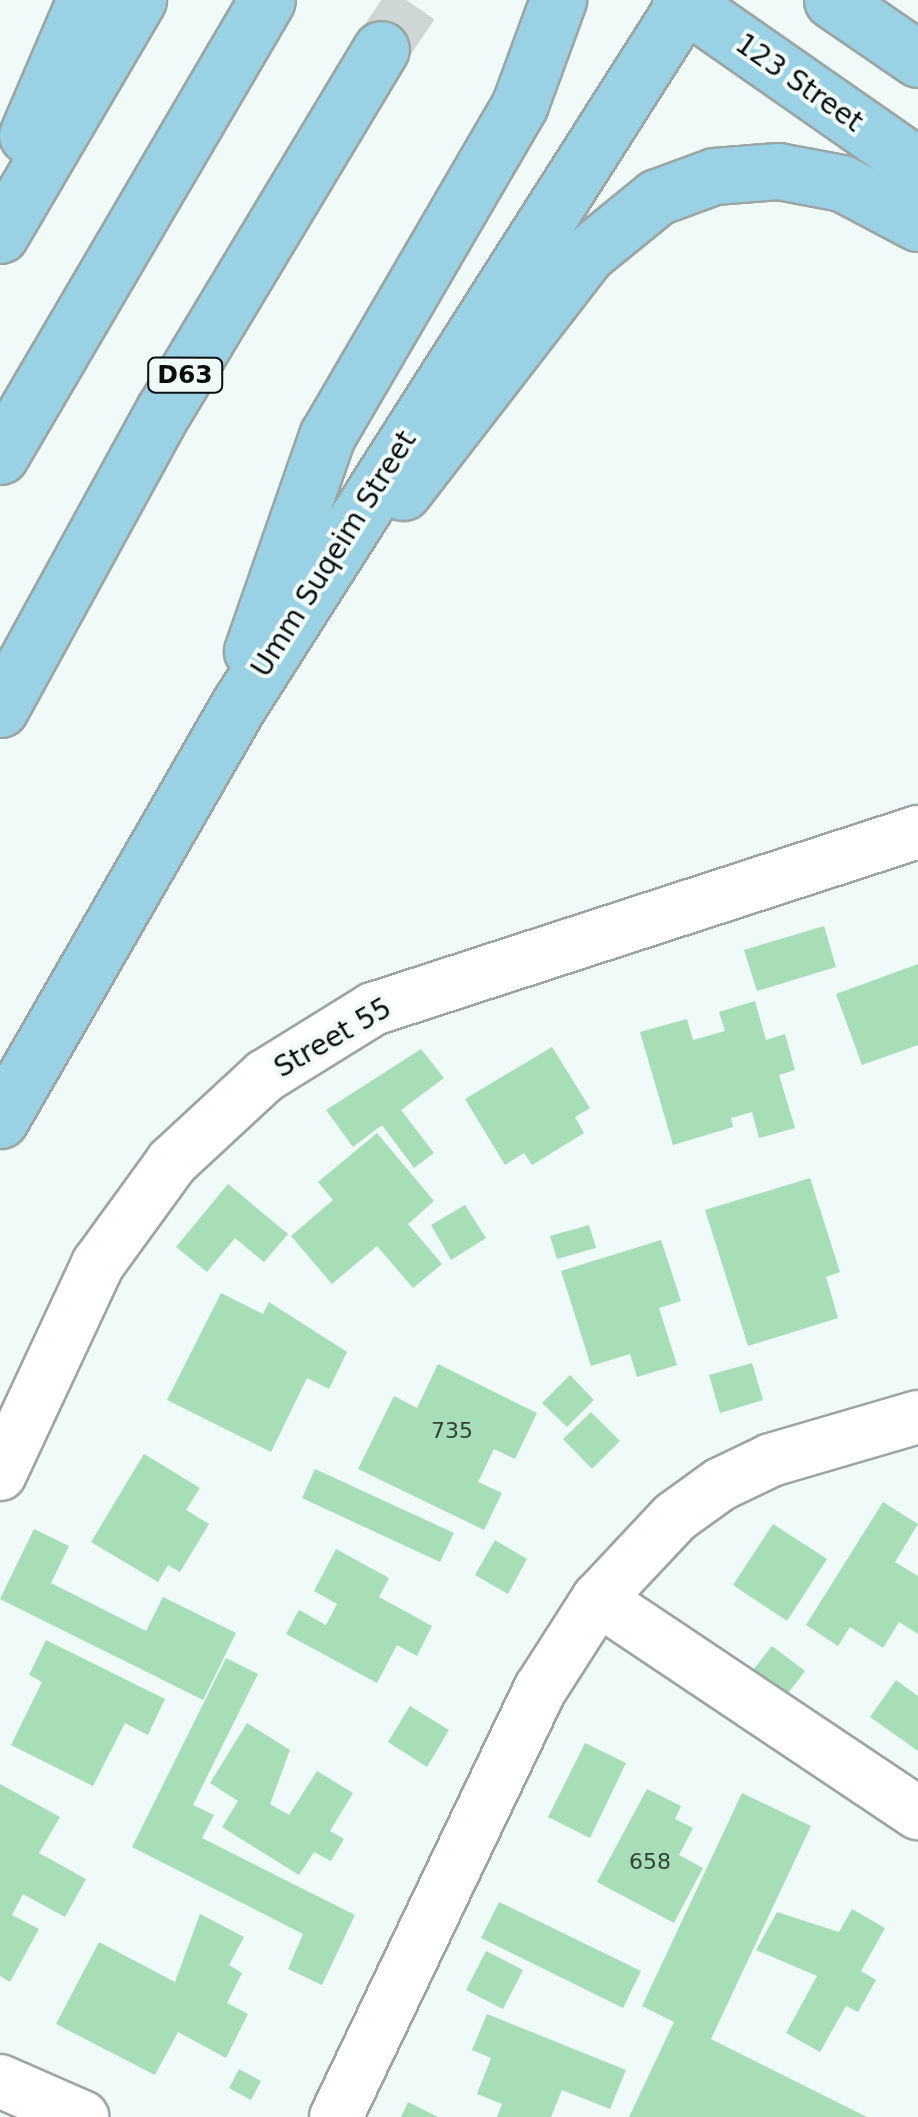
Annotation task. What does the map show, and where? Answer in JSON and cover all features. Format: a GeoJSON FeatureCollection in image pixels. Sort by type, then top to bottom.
{"type":"FeatureCollection","features":[{"type":"Feature","properties":{"kind":"main road"},"geometry":{"type":"LineString","coordinates":[[0,234],[42,92],[84,0]]}},
{"type":"Feature","properties":{"kind":"main road"},"geometry":{"type":"LineString","coordinates":[[0,234],[138,0]]}},
{"type":"Feature","properties":{"kind":"main road"},"geometry":{"type":"LineString","coordinates":[[0,456],[267,0]]}},
{"type":"Feature","properties":{"kind":"main road"},"geometry":{"type":"LineString","coordinates":[[240,703],[275,567],[326,436],[520,104],[558,0]]}},
{"type":"Feature","properties":{"kind":"main road"},"geometry":{"type":"LineString","coordinates":[[832,0],[918,59]]}},
{"type":"Feature","properties":{"kind":"main road","name":"Umm Suqeim Street"},"geometry":{"type":"LineString","coordinates":[[0,1120],[240,703],[684,1]]}},
{"type":"Feature","properties":{"kind":"main road","name":"123 Street"},"geometry":{"type":"LineString","coordinates":[[684,1],[918,166]]}},
{"type":"Feature","properties":{"kind":"main road","name":"D63"},"geometry":{"type":"LineString","coordinates":[[0,709],[164,410],[382,49]]}},
{"type":"Feature","properties":{"kind":"main road"},"geometry":{"type":"LineString","coordinates":[[327,562],[465,423],[586,254],[657,198],[714,176],[778,171],[842,183],[918,224]]}},
{"type":"Feature","properties":{"kind":"street","name":"Street 55"},"geometry":{"type":"LineString","coordinates":[[0,1474],[98,1264],[172,1162],[265,1076],[406,997],[918,832]]}},
{"type":"Feature","properties":{"kind":"street"},"geometry":{"type":"LineString","coordinates":[[336,2117],[541,1688],[598,1599],[674,1517],[721,1484],[771,1460],[918,1416]]}},
{"type":"Feature","properties":{"kind":"street"},"geometry":{"type":"LineString","coordinates":[[598,1599],[918,1813]]}},
{"type":"Feature","properties":{"kind":"street"},"geometry":{"type":"LineString","coordinates":[[0,2081],[82,2117]]}},
{"type":"Feature","properties":{"kind":"building"},"geometry":{"type":"Polygon","coordinates":[[[824,926],[836,967],[757,991],[744,950],[824,926]]]}},
{"type":"Feature","properties":{"kind":"building"},"geometry":{"type":"Polygon","coordinates":[[[918,964],[918,1045],[862,1065],[836,994],[918,964]]]}},
{"type":"Feature","properties":{"kind":"building"},"geometry":{"type":"Polygon","coordinates":[[[755,1001],[766,1040],[785,1034],[795,1070],[779,1075],[795,1128],[759,1138],[752,1112],[731,1118],[733,1127],[673,1145],[640,1032],[687,1019],[693,1040],[725,1031],[719,1012],[755,1001]]]}},
{"type":"Feature","properties":{"kind":"building"},"geometry":{"type":"Polygon","coordinates":[[[552,1047],[590,1108],[575,1117],[584,1133],[532,1165],[524,1153],[505,1165],[465,1099],[552,1047]]]}},
{"type":"Feature","properties":{"kind":"building"},"geometry":{"type":"Polygon","coordinates":[[[421,1049],[444,1078],[401,1110],[434,1153],[414,1168],[382,1125],[353,1147],[326,1110],[421,1049]]]}},
{"type":"Feature","properties":{"kind":"building"},"geometry":{"type":"Polygon","coordinates":[[[377,1133],[434,1201],[408,1224],[442,1264],[413,1288],[377,1246],[332,1284],[291,1236],[333,1200],[318,1182],[377,1133]]]}},
{"type":"Feature","properties":{"kind":"building"},"geometry":{"type":"Polygon","coordinates":[[[810,1178],[840,1272],[826,1277],[838,1318],[748,1346],[705,1210],[810,1178]]]}},
{"type":"Feature","properties":{"kind":"building"},"geometry":{"type":"Polygon","coordinates":[[[228,1184],[288,1234],[264,1262],[235,1238],[207,1272],[176,1247],[228,1184]]]}},
{"type":"Feature","properties":{"kind":"building"},"geometry":{"type":"Polygon","coordinates":[[[465,1205],[486,1238],[451,1260],[431,1225],[465,1205]]]}},
{"type":"Feature","properties":{"kind":"building"},"geometry":{"type":"Polygon","coordinates":[[[589,1225],[596,1248],[557,1259],[550,1236],[589,1225]]]}},
{"type":"Feature","properties":{"kind":"building"},"geometry":{"type":"Polygon","coordinates":[[[661,1240],[681,1301],[659,1308],[677,1365],[637,1377],[630,1354],[591,1366],[561,1271],[661,1240]]]}},
{"type":"Feature","properties":{"kind":"building"},"geometry":{"type":"Polygon","coordinates":[[[221,1293],[263,1314],[269,1302],[347,1352],[329,1389],[307,1378],[271,1452],[167,1400],[221,1293]]]}},
{"type":"Feature","properties":{"kind":"building"},"geometry":{"type":"Polygon","coordinates":[[[752,1363],[763,1400],[720,1413],[709,1375],[752,1363]]]}},
{"type":"Feature","properties":{"kind":"building"},"geometry":{"type":"Polygon","coordinates":[[[438,1364],[537,1413],[515,1459],[494,1449],[478,1482],[502,1493],[484,1530],[358,1469],[394,1396],[417,1408],[438,1364]]]}},
{"type":"Feature","properties":{"kind":"building"},"geometry":{"type":"Polygon","coordinates":[[[570,1375],[594,1400],[567,1427],[542,1403],[570,1375]]]}},
{"type":"Feature","properties":{"kind":"building"},"geometry":{"type":"Polygon","coordinates":[[[591,1412],[620,1441],[592,1469],[563,1439],[591,1412]]]}},
{"type":"Feature","properties":{"kind":"building"},"geometry":{"type":"Polygon","coordinates":[[[144,1454],[200,1488],[186,1510],[209,1524],[180,1572],[168,1565],[158,1582],[91,1542],[144,1454]]]}},
{"type":"Feature","properties":{"kind":"building"},"geometry":{"type":"Polygon","coordinates":[[[315,1469],[454,1533],[440,1562],[302,1498],[315,1469]]]}},
{"type":"Feature","properties":{"kind":"building"},"geometry":{"type":"Polygon","coordinates":[[[883,1502],[918,1524],[895,1562],[918,1576],[918,1634],[899,1622],[883,1648],[850,1627],[838,1646],[806,1625],[883,1502]]]}},
{"type":"Feature","properties":{"kind":"building"},"geometry":{"type":"Polygon","coordinates":[[[773,1524],[827,1559],[787,1621],[733,1585],[773,1524]]]}},
{"type":"Feature","properties":{"kind":"building"},"geometry":{"type":"Polygon","coordinates":[[[34,1529],[69,1546],[51,1583],[146,1631],[163,1597],[236,1633],[203,1700],[0,1599],[34,1529]]]}},
{"type":"Feature","properties":{"kind":"building"},"geometry":{"type":"Polygon","coordinates":[[[495,1540],[527,1559],[508,1594],[475,1575],[495,1540]]]}},
{"type":"Feature","properties":{"kind":"building"},"geometry":{"type":"Polygon","coordinates":[[[336,1549],[389,1578],[379,1597],[432,1626],[417,1656],[397,1645],[377,1683],[286,1634],[299,1610],[326,1625],[337,1604],[314,1591],[336,1549]]]}},
{"type":"Feature","properties":{"kind":"building"},"geometry":{"type":"Polygon","coordinates":[[[46,1640],[165,1699],[148,1735],[125,1723],[93,1786],[11,1745],[42,1682],[29,1675],[46,1640]]]}},
{"type":"Feature","properties":{"kind":"building"},"geometry":{"type":"Polygon","coordinates":[[[772,1646],[805,1671],[782,1701],[749,1675],[772,1646]]]}},
{"type":"Feature","properties":{"kind":"building"},"geometry":{"type":"Polygon","coordinates":[[[226,1658],[258,1674],[193,1805],[214,1815],[202,1838],[355,1915],[322,1985],[288,1969],[303,1934],[132,1847],[226,1658]]]}},
{"type":"Feature","properties":{"kind":"building"},"geometry":{"type":"Polygon","coordinates":[[[896,1680],[918,1696],[918,1751],[870,1717],[896,1680]]]}},
{"type":"Feature","properties":{"kind":"building"},"geometry":{"type":"Polygon","coordinates":[[[410,1706],[449,1730],[427,1767],[388,1742],[410,1706]]]}},
{"type":"Feature","properties":{"kind":"building"},"geometry":{"type":"Polygon","coordinates":[[[247,1723],[290,1750],[270,1804],[289,1815],[317,1771],[353,1793],[330,1831],[344,1839],[331,1861],[314,1852],[299,1875],[222,1827],[238,1801],[210,1783],[247,1723]]]}},
{"type":"Feature","properties":{"kind":"building"},"geometry":{"type":"Polygon","coordinates":[[[585,1743],[626,1763],[590,1838],[548,1817],[585,1743]]]}},
{"type":"Feature","properties":{"kind":"building"},"geometry":{"type":"Polygon","coordinates":[[[0,1784],[60,1817],[39,1853],[86,1879],[65,1917],[23,1894],[12,1915],[39,1929],[10,1982],[0,1976],[0,1784]]]}},
{"type":"Feature","properties":{"kind":"building"},"geometry":{"type":"Polygon","coordinates":[[[647,1789],[681,1806],[675,1819],[693,1828],[679,1855],[703,1868],[674,1923],[597,1882],[647,1789]]]}},
{"type":"Feature","properties":{"kind":"building"},"geometry":{"type":"Polygon","coordinates":[[[742,1793],[811,1826],[711,2039],[867,2117],[629,2117],[674,2022],[642,2006],[742,1793]]]}},
{"type":"Feature","properties":{"kind":"building"},"geometry":{"type":"Polygon","coordinates":[[[499,1902],[641,1971],[623,2008],[481,1938],[499,1902]]]}},
{"type":"Feature","properties":{"kind":"building"},"geometry":{"type":"Polygon","coordinates":[[[852,1909],[885,1928],[861,1971],[876,1980],[858,2012],[846,2006],[820,2052],[786,2033],[817,1976],[756,1950],[777,1912],[839,1932],[852,1909]]]}},
{"type":"Feature","properties":{"kind":"building"},"geometry":{"type":"Polygon","coordinates":[[[200,1914],[244,1937],[229,1965],[242,1973],[227,2003],[248,2014],[226,2058],[178,2032],[155,2075],[56,2024],[99,1942],[175,1982],[200,1914]]]}},
{"type":"Feature","properties":{"kind":"building"},"geometry":{"type":"Polygon","coordinates":[[[486,1951],[523,1970],[503,2009],[466,1990],[486,1951]]]}},
{"type":"Feature","properties":{"kind":"building"},"geometry":{"type":"Polygon","coordinates":[[[487,2014],[626,2070],[610,2109],[562,2090],[551,2117],[497,2117],[502,2104],[477,2094],[491,2058],[472,2050],[487,2014]]]}},
{"type":"Feature","properties":{"kind":"building"},"geometry":{"type":"Polygon","coordinates":[[[239,2069],[261,2081],[251,2100],[229,2088],[239,2069]]]}},
{"type":"Feature","properties":{"kind":"building"},"geometry":{"type":"Polygon","coordinates":[[[408,2102],[438,2117],[401,2117],[408,2102]]]}},
{"type":"Feature","properties":{"kind":"tunnel"},"geometry":{"type":"LineString","coordinates":[[381,49],[414,0]]}}]}
